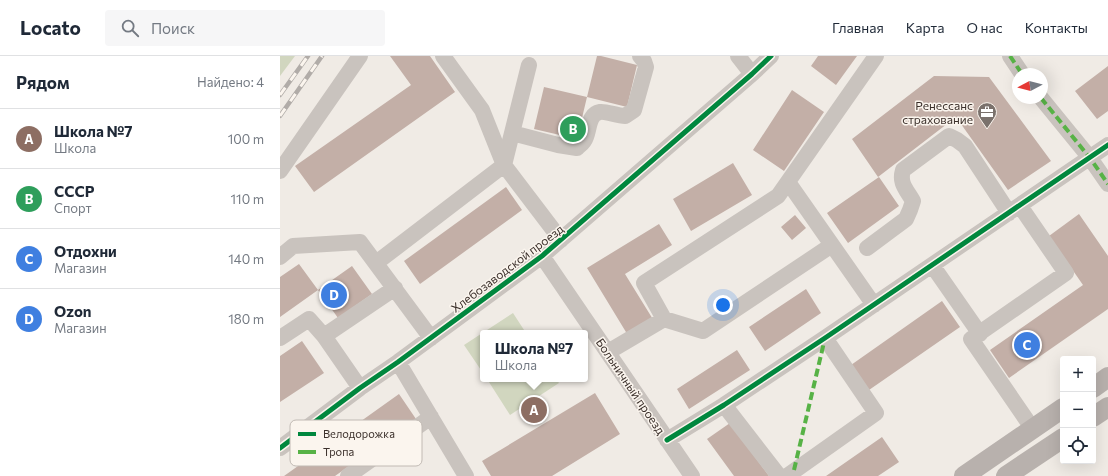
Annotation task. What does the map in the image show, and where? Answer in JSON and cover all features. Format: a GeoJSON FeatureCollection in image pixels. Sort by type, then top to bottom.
{"type":"FeatureCollection","features":[{"type":"Feature","properties":{"kind":"main road"},"geometry":{"type":"LineString","coordinates":[[1096,386],[1108,377]]}},
{"type":"Feature","properties":{"kind":"main road"},"geometry":{"type":"LineString","coordinates":[[1096,415],[1108,407]]}},
{"type":"Feature","properties":{"kind":"main road"},"geometry":{"type":"LineString","coordinates":[[964,476],[1060,410]]}},
{"type":"Feature","properties":{"kind":"main road"},"geometry":{"type":"LineString","coordinates":[[1006,476],[1060,440]]}},
{"type":"Feature","properties":{"kind":"street"},"geometry":{"type":"LineString","coordinates":[[280,171],[360,56]]}},
{"type":"Feature","properties":{"kind":"street"},"geometry":{"type":"LineString","coordinates":[[444,56],[482,110],[504,165],[561,240]]}},
{"type":"Feature","properties":{"kind":"street"},"geometry":{"type":"LineString","coordinates":[[512,132],[558,145],[577,148],[586,138],[591,118],[595,114],[600,112],[625,116],[634,110],[646,67],[640,56]]}},
{"type":"Feature","properties":{"kind":"street"},"geometry":{"type":"LineString","coordinates":[[738,56],[752,74]]}},
{"type":"Feature","properties":{"kind":"street","name":"Хлебозаводской проезд"},"geometry":{"type":"LineString","coordinates":[[317,420],[542,256],[771,56]]}},
{"type":"Feature","properties":{"kind":"street"},"geometry":{"type":"LineString","coordinates":[[832,244],[703,331],[664,319],[644,283],[778,196],[876,56]]}},
{"type":"Feature","properties":{"kind":"street"},"geometry":{"type":"LineString","coordinates":[[1010,56],[1018,68]]}},
{"type":"Feature","properties":{"kind":"street"},"geometry":{"type":"LineString","coordinates":[[376,263],[504,165],[529,65]]}},
{"type":"Feature","properties":{"kind":"street"},"geometry":{"type":"LineString","coordinates":[[1046,104],[1090,158],[1108,184]]}},
{"type":"Feature","properties":{"kind":"street"},"geometry":{"type":"LineString","coordinates":[[867,248],[906,218],[910,210],[913,201],[902,184],[901,177],[903,170],[949,136],[958,140],[1066,273],[971,339],[1028,422],[1035,428]]}},
{"type":"Feature","properties":{"kind":"street"},"geometry":{"type":"LineString","coordinates":[[667,440],[724,405],[874,305],[1108,145]]}},
{"type":"Feature","properties":{"kind":"street"},"geometry":{"type":"LineString","coordinates":[[788,182],[874,305]]}},
{"type":"Feature","properties":{"kind":"street"},"geometry":{"type":"LineString","coordinates":[[280,257],[293,246],[360,242],[431,338]]}},
{"type":"Feature","properties":{"kind":"street","name":"Больничный проезд"},"geometry":{"type":"LineString","coordinates":[[542,256],[692,476]]}},
{"type":"Feature","properties":{"kind":"street"},"geometry":{"type":"LineString","coordinates":[[932,265],[980,334]]}},
{"type":"Feature","properties":{"kind":"street"},"geometry":{"type":"LineString","coordinates":[[324,336],[394,288]]}},
{"type":"Feature","properties":{"kind":"street"},"geometry":{"type":"LineString","coordinates":[[280,338],[309,318],[324,336],[360,388]]}},
{"type":"Feature","properties":{"kind":"street"},"geometry":{"type":"LineString","coordinates":[[608,352],[664,319]]}},
{"type":"Feature","properties":{"kind":"street"},"geometry":{"type":"LineString","coordinates":[[787,476],[876,413],[824,338]]}},
{"type":"Feature","properties":{"kind":"street"},"geometry":{"type":"LineString","coordinates":[[398,362],[466,476]]}},
{"type":"Feature","properties":{"kind":"street"},"geometry":{"type":"LineString","coordinates":[[724,405],[779,476]]}},
{"type":"Feature","properties":{"kind":"street"},"geometry":{"type":"LineString","coordinates":[[422,423],[431,417]]}},
{"type":"Feature","properties":{"kind":"street","name":"Хлебозаводской проезд"},"geometry":{"type":"LineString","coordinates":[[280,448],[290,440]]}},
{"type":"Feature","properties":{"kind":"street"},"geometry":{"type":"LineString","coordinates":[[348,476],[362,466]]}},
{"type":"Feature","properties":{"kind":"green space"},"geometry":{"type":"Polygon","coordinates":[[[280,56],[295,56],[280,76],[280,56]]]}},
{"type":"Feature","properties":{"kind":"green space"},"geometry":{"type":"Polygon","coordinates":[[[513,313],[524,330],[487,330],[513,313]]]}},
{"type":"Feature","properties":{"kind":"green space"},"geometry":{"type":"Polygon","coordinates":[[[480,335],[480,369],[464,345],[480,335]]]}},
{"type":"Feature","properties":{"kind":"green space"},"geometry":{"type":"Polygon","coordinates":[[[489,382],[559,383],[510,415],[489,382]]]}},
{"type":"Feature","properties":{"kind":"building"},"geometry":{"type":"Polygon","coordinates":[[[390,56],[430,56],[455,92],[314,192],[295,166],[411,85],[390,56]]]}},
{"type":"Feature","properties":{"kind":"building"},"geometry":{"type":"Polygon","coordinates":[[[597,56],[637,65],[627,107],[587,97],[597,56]]]}},
{"type":"Feature","properties":{"kind":"building"},"geometry":{"type":"Polygon","coordinates":[[[818,56],[857,56],[836,85],[811,66],[818,56]]]}},
{"type":"Feature","properties":{"kind":"building"},"geometry":{"type":"Polygon","coordinates":[[[1108,66],[1108,111],[1097,119],[1075,91],[1108,66]]]}},
{"type":"Feature","properties":{"kind":"building"},"geometry":{"type":"Polygon","coordinates":[[[934,76],[989,77],[1051,161],[1008,190],[956,117],[878,177],[852,139],[934,76]]]}},
{"type":"Feature","properties":{"kind":"building"},"geometry":{"type":"Polygon","coordinates":[[[544,87],[587,97],[577,139],[534,129],[544,87]]]}},
{"type":"Feature","properties":{"kind":"building"},"geometry":{"type":"Polygon","coordinates":[[[792,90],[824,112],[784,171],[753,150],[792,90]]]}},
{"type":"Feature","properties":{"kind":"building"},"geometry":{"type":"Polygon","coordinates":[[[733,163],[752,195],[691,231],[673,199],[733,163]]]}},
{"type":"Feature","properties":{"kind":"building"},"geometry":{"type":"Polygon","coordinates":[[[879,177],[899,206],[848,243],[827,213],[879,177]]]}},
{"type":"Feature","properties":{"kind":"building"},"geometry":{"type":"Polygon","coordinates":[[[506,187],[522,210],[420,284],[404,261],[506,187]]]}},
{"type":"Feature","properties":{"kind":"building"},"geometry":{"type":"Polygon","coordinates":[[[1079,214],[1108,256],[1108,309],[1009,378],[990,350],[1083,285],[1049,236],[1079,214]]]}},
{"type":"Feature","properties":{"kind":"building"},"geometry":{"type":"Polygon","coordinates":[[[795,215],[806,228],[792,240],[781,227],[795,215]]]}},
{"type":"Feature","properties":{"kind":"building"},"geometry":{"type":"Polygon","coordinates":[[[659,224],[672,245],[625,274],[654,321],[629,337],[587,268],[659,224]]]}},
{"type":"Feature","properties":{"kind":"building"},"geometry":{"type":"Polygon","coordinates":[[[299,264],[318,290],[280,317],[280,277],[299,264]]]}},
{"type":"Feature","properties":{"kind":"building"},"geometry":{"type":"Polygon","coordinates":[[[352,266],[372,294],[338,318],[318,290],[352,266]]]}},
{"type":"Feature","properties":{"kind":"building"},"geometry":{"type":"Polygon","coordinates":[[[806,289],[821,313],[765,351],[749,327],[806,289]]]}},
{"type":"Feature","properties":{"kind":"building"},"geometry":{"type":"Polygon","coordinates":[[[942,301],[960,327],[869,390],[851,365],[942,301]]]}},
{"type":"Feature","properties":{"kind":"building"},"geometry":{"type":"Polygon","coordinates":[[[302,341],[324,373],[280,402],[280,356],[302,341]]]}},
{"type":"Feature","properties":{"kind":"building"},"geometry":{"type":"Polygon","coordinates":[[[737,350],[750,370],[689,409],[677,389],[737,350]]]}},
{"type":"Feature","properties":{"kind":"building"},"geometry":{"type":"Polygon","coordinates":[[[595,393],[620,434],[552,476],[491,476],[482,461],[595,393]]]}},
{"type":"Feature","properties":{"kind":"building"},"geometry":{"type":"Polygon","coordinates":[[[399,394],[416,419],[415,420],[363,420],[399,394]]]}},
{"type":"Feature","properties":{"kind":"building"},"geometry":{"type":"Polygon","coordinates":[[[730,423],[769,476],[734,476],[707,439],[730,423]]]}},
{"type":"Feature","properties":{"kind":"building"},"geometry":{"type":"Polygon","coordinates":[[[882,437],[899,462],[878,476],[826,476],[882,437]]]}},
{"type":"Feature","properties":{"kind":"building"},"geometry":{"type":"Polygon","coordinates":[[[298,466],[349,466],[335,476],[284,476],[298,466]]]}},
{"type":"Feature","properties":{"kind":"railway"},"geometry":{"type":"LineString","coordinates":[[280,95],[308,56]]}},
{"type":"Feature","properties":{"kind":"railway"},"geometry":{"type":"LineString","coordinates":[[280,116],[322,56]]}},
{"type":"Feature","properties":{"kind":"marked path"},"geometry":{"type":"LineString","coordinates":[[1010,56],[1018,68]]}},
{"type":"Feature","properties":{"kind":"marked path"},"geometry":{"type":"LineString","coordinates":[[1046,104],[1090,158],[1108,184]]}},
{"type":"Feature","properties":{"kind":"marked path"},"geometry":{"type":"LineString","coordinates":[[794,470],[825,338]]}},
{"type":"Feature","properties":{"kind":"cycle path"},"geometry":{"type":"LineString","coordinates":[[317,420],[542,256],[771,56]]}},
{"type":"Feature","properties":{"kind":"cycle path"},"geometry":{"type":"LineString","coordinates":[[667,440],[724,405],[825,338],[1108,145]]}},
{"type":"Feature","properties":{"kind":"cycle path"},"geometry":{"type":"LineString","coordinates":[[280,448],[290,440]]}},
{"type":"Feature","properties":{"kind":"place","name":"СССР"},"geometry":{"type":"Point","coordinates":[573,129]}},
{"type":"Feature","properties":{"kind":"place","name":"Ренессанс страхование"},"geometry":{"type":"Point","coordinates":[987,129]}},
{"type":"Feature","properties":{"kind":"place","name":"Ozon"},"geometry":{"type":"Point","coordinates":[334,295]}},
{"type":"Feature","properties":{"kind":"place","name":"Отдохни"},"geometry":{"type":"Point","coordinates":[1027,345]}},
{"type":"Feature","properties":{"kind":"place","name":"Школа №7"},"geometry":{"type":"Point","coordinates":[534,410]}}]}
